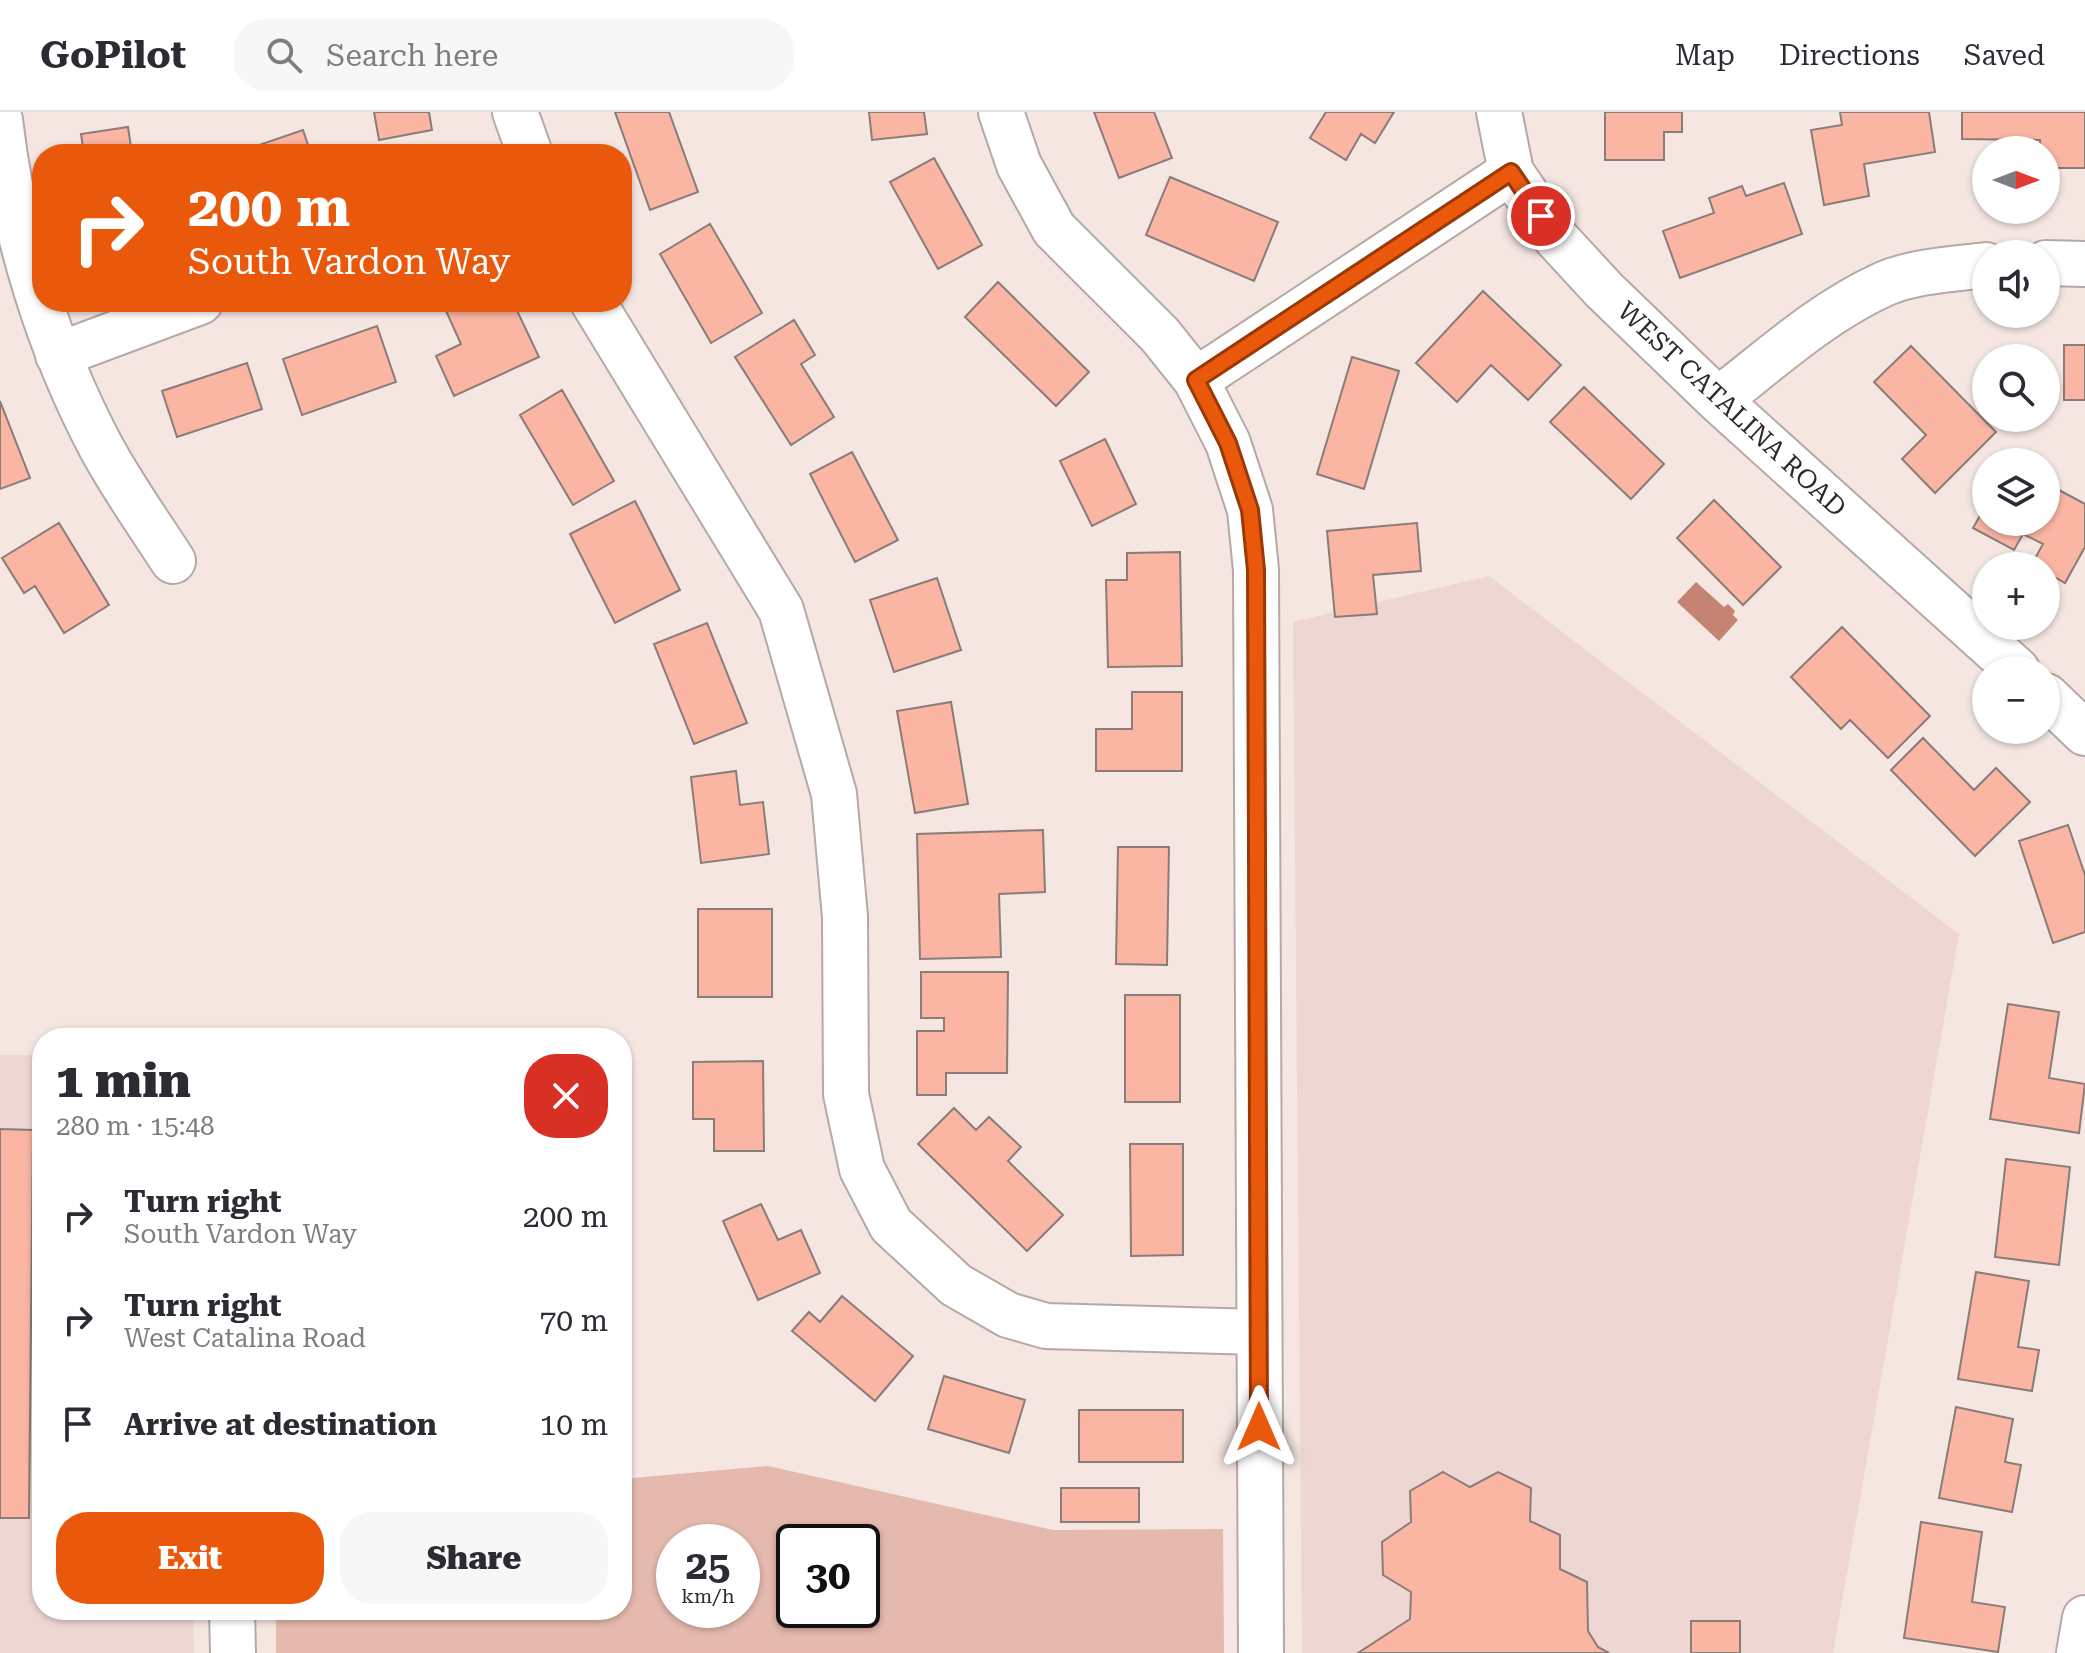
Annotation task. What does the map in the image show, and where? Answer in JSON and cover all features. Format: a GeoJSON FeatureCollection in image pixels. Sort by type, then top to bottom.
{"type":"FeatureCollection","features":[{"type":"Feature","properties":{"kind":"street"},"geometry":{"type":"LineString","coordinates":[[515,112],[526,144]]}},
{"type":"Feature","properties":{"kind":"street"},"geometry":{"type":"LineString","coordinates":[[1001,112],[1019,165],[1054,229],[1160,335],[1196,380],[1228,443],[1250,510],[1256,570],[1261,1653]]}},
{"type":"Feature","properties":{"kind":"street","name":"WEST CATALINA ROAD"},"geometry":{"type":"LineString","coordinates":[[1499,112],[1511,172],[1556,238],[1604,290],[1718,400],[2001,656]]}},
{"type":"Feature","properties":{"kind":"street"},"geometry":{"type":"LineString","coordinates":[[0,120],[22,240],[32,272]]}},
{"type":"Feature","properties":{"kind":"street"},"geometry":{"type":"LineString","coordinates":[[1196,380],[1511,172]]}},
{"type":"Feature","properties":{"kind":"street"},"geometry":{"type":"LineString","coordinates":[[2060,263],[2085,264]]}},
{"type":"Feature","properties":{"kind":"street"},"geometry":{"type":"LineString","coordinates":[[1718,400],[1831,313],[1886,283],[1939,270],[1972,266]]}},
{"type":"Feature","properties":{"kind":"street"},"geometry":{"type":"LineString","coordinates":[[45,312],[58,355],[102,448],[173,561]]}},
{"type":"Feature","properties":{"kind":"street"},"geometry":{"type":"LineString","coordinates":[[58,355],[173,312]]}},
{"type":"Feature","properties":{"kind":"street"},"geometry":{"type":"LineString","coordinates":[[599,312],[781,610],[834,794],[845,917],[846,1094],[862,1169],[891,1225],[956,1285],[1008,1315],[1046,1326],[1259,1332]]}},
{"type":"Feature","properties":{"kind":"street"},"geometry":{"type":"LineString","coordinates":[[2060,708],[2083,729]]}},
{"type":"Feature","properties":{"kind":"street"},"geometry":{"type":"LineString","coordinates":[[2079,1653],[2085,1618]]}},
{"type":"Feature","properties":{"kind":"street"},"geometry":{"type":"LineString","coordinates":[[232,1620],[233,1653]]}},
{"type":"Feature","properties":{"kind":"shaded area"},"geometry":{"type":"Polygon","coordinates":[[[1489,576],[1959,934],[1833,1653],[1302,1653],[1293,622],[1489,576]]]}},
{"type":"Feature","properties":{"kind":"shaded area"},"geometry":{"type":"Polygon","coordinates":[[[1696,582],[1724,607],[1728,604],[1735,611],[1733,615],[1738,620],[1719,641],[1677,602],[1696,582]]]}},
{"type":"Feature","properties":{"kind":"shaded area"},"geometry":{"type":"Polygon","coordinates":[[[0,1055],[32,1055],[32,1620],[193,1620],[194,1653],[0,1653],[0,1055]]]}},
{"type":"Feature","properties":{"kind":"shaded area"},"geometry":{"type":"Polygon","coordinates":[[[768,1466],[1053,1530],[1223,1529],[1224,1653],[276,1653],[276,1620],[632,1620],[632,1478],[768,1466]]]}},
{"type":"Feature","properties":{"kind":"building"},"geometry":{"type":"Polygon","coordinates":[[[374,112],[429,112],[432,130],[379,140],[374,112]]]}},
{"type":"Feature","properties":{"kind":"building"},"geometry":{"type":"Polygon","coordinates":[[[615,112],[669,112],[698,192],[650,210],[632,160],[632,144],[626,144],[615,112]]]}},
{"type":"Feature","properties":{"kind":"building"},"geometry":{"type":"Polygon","coordinates":[[[869,112],[924,112],[927,134],[872,140],[869,112]]]}},
{"type":"Feature","properties":{"kind":"building"},"geometry":{"type":"Polygon","coordinates":[[[1094,112],[1154,112],[1172,158],[1119,178],[1094,112]]]}},
{"type":"Feature","properties":{"kind":"building"},"geometry":{"type":"Polygon","coordinates":[[[1326,112],[1394,112],[1375,143],[1361,134],[1346,160],[1310,138],[1326,112]]]}},
{"type":"Feature","properties":{"kind":"building"},"geometry":{"type":"Polygon","coordinates":[[[1605,112],[1682,112],[1682,132],[1664,132],[1664,160],[1605,160],[1605,112]]]}},
{"type":"Feature","properties":{"kind":"building"},"geometry":{"type":"Polygon","coordinates":[[[1840,112],[1929,112],[1935,152],[1864,164],[1869,196],[1824,205],[1811,130],[1842,125],[1840,112]]]}},
{"type":"Feature","properties":{"kind":"building"},"geometry":{"type":"Polygon","coordinates":[[[1962,112],[2085,112],[2085,168],[2060,168],[2060,136],[1972,136],[1972,139],[1962,139],[1962,112]]]}},
{"type":"Feature","properties":{"kind":"building"},"geometry":{"type":"Polygon","coordinates":[[[128,127],[131,144],[82,144],[81,134],[128,127]]]}},
{"type":"Feature","properties":{"kind":"building"},"geometry":{"type":"Polygon","coordinates":[[[303,130],[308,144],[262,144],[303,130]]]}},
{"type":"Feature","properties":{"kind":"building"},"geometry":{"type":"Polygon","coordinates":[[[934,158],[982,245],[938,269],[890,182],[934,158]]]}},
{"type":"Feature","properties":{"kind":"building"},"geometry":{"type":"Polygon","coordinates":[[[1170,177],[1278,222],[1254,281],[1146,235],[1170,177]]]}},
{"type":"Feature","properties":{"kind":"building"},"geometry":{"type":"Polygon","coordinates":[[[1784,183],[1802,234],[1680,278],[1663,231],[1714,213],[1709,198],[1742,186],[1746,196],[1784,183]]]}},
{"type":"Feature","properties":{"kind":"building"},"geometry":{"type":"Polygon","coordinates":[[[710,224],[762,313],[711,343],[660,254],[710,224]]]}},
{"type":"Feature","properties":{"kind":"building"},"geometry":{"type":"Polygon","coordinates":[[[998,282],[1089,372],[1056,406],[965,317],[998,282]]]}},
{"type":"Feature","properties":{"kind":"building"},"geometry":{"type":"Polygon","coordinates":[[[1483,291],[1561,365],[1528,400],[1491,365],[1457,402],[1416,363],[1483,291]]]}},
{"type":"Feature","properties":{"kind":"building"},"geometry":{"type":"Polygon","coordinates":[[[447,312],[518,312],[539,357],[454,396],[436,356],[461,344],[447,312]]]}},
{"type":"Feature","properties":{"kind":"building"},"geometry":{"type":"Polygon","coordinates":[[[794,320],[815,355],[801,364],[834,417],[791,445],[735,357],[794,320]]]}},
{"type":"Feature","properties":{"kind":"building"},"geometry":{"type":"Polygon","coordinates":[[[377,326],[396,382],[302,415],[283,359],[377,326]]]}},
{"type":"Feature","properties":{"kind":"building"},"geometry":{"type":"Polygon","coordinates":[[[2064,345],[2085,345],[2085,400],[2064,400],[2064,345]]]}},
{"type":"Feature","properties":{"kind":"building"},"geometry":{"type":"Polygon","coordinates":[[[1911,346],[1972,408],[1972,432],[1996,432],[1980,448],[1972,448],[1972,456],[1935,493],[1902,459],[1926,435],[1874,382],[1911,346]]]}},
{"type":"Feature","properties":{"kind":"building"},"geometry":{"type":"Polygon","coordinates":[[[1352,357],[1399,371],[1364,489],[1317,474],[1352,357]]]}},
{"type":"Feature","properties":{"kind":"building"},"geometry":{"type":"Polygon","coordinates":[[[247,363],[262,409],[177,437],[162,391],[247,363]]]}},
{"type":"Feature","properties":{"kind":"building"},"geometry":{"type":"Polygon","coordinates":[[[1584,387],[1664,464],[1631,499],[1550,422],[1584,387]]]}},
{"type":"Feature","properties":{"kind":"building"},"geometry":{"type":"Polygon","coordinates":[[[562,390],[614,481],[573,505],[520,415],[562,390]]]}},
{"type":"Feature","properties":{"kind":"building"},"geometry":{"type":"Polygon","coordinates":[[[0,401],[30,478],[0,489],[0,401]]]}},
{"type":"Feature","properties":{"kind":"building"},"geometry":{"type":"Polygon","coordinates":[[[1105,439],[1136,504],[1092,526],[1060,461],[1105,439]]]}},
{"type":"Feature","properties":{"kind":"building"},"geometry":{"type":"Polygon","coordinates":[[[852,452],[898,540],[855,562],[810,474],[852,452]]]}},
{"type":"Feature","properties":{"kind":"building"},"geometry":{"type":"Polygon","coordinates":[[[2060,491],[2085,504],[2085,547],[2065,583],[2060,580],[2060,552],[2039,552],[2043,544],[2027,536],[2060,536],[2060,491]]]}},
{"type":"Feature","properties":{"kind":"building"},"geometry":{"type":"Polygon","coordinates":[[[1714,500],[1781,567],[1743,605],[1677,538],[1714,500]]]}},
{"type":"Feature","properties":{"kind":"building"},"geometry":{"type":"Polygon","coordinates":[[[635,501],[680,590],[615,623],[570,534],[635,501]]]}},
{"type":"Feature","properties":{"kind":"building"},"geometry":{"type":"Polygon","coordinates":[[[59,523],[109,605],[64,633],[35,586],[24,593],[2,558],[59,523]]]}},
{"type":"Feature","properties":{"kind":"building"},"geometry":{"type":"Polygon","coordinates":[[[1417,523],[1421,571],[1373,575],[1377,614],[1335,617],[1327,531],[1417,523]]]}},
{"type":"Feature","properties":{"kind":"building"},"geometry":{"type":"Polygon","coordinates":[[[1988,536],[2022,536],[2014,550],[1988,536]]]}},
{"type":"Feature","properties":{"kind":"building"},"geometry":{"type":"Polygon","coordinates":[[[1180,552],[1182,666],[1108,667],[1106,580],[1127,580],[1127,553],[1180,552]]]}},
{"type":"Feature","properties":{"kind":"building"},"geometry":{"type":"Polygon","coordinates":[[[937,578],[961,650],[894,672],[870,600],[937,578]]]}},
{"type":"Feature","properties":{"kind":"building"},"geometry":{"type":"Polygon","coordinates":[[[707,623],[747,723],[694,744],[654,644],[707,623]]]}},
{"type":"Feature","properties":{"kind":"building"},"geometry":{"type":"Polygon","coordinates":[[[1842,627],[1930,716],[1888,758],[1850,720],[1841,729],[1791,677],[1842,627]]]}},
{"type":"Feature","properties":{"kind":"building"},"geometry":{"type":"Polygon","coordinates":[[[1132,692],[1182,692],[1182,771],[1096,771],[1096,729],[1132,729],[1132,692]]]}},
{"type":"Feature","properties":{"kind":"building"},"geometry":{"type":"Polygon","coordinates":[[[951,702],[968,804],[915,813],[897,711],[951,702]]]}},
{"type":"Feature","properties":{"kind":"building"},"geometry":{"type":"Polygon","coordinates":[[[1923,738],[1974,790],[1996,768],[2030,802],[1975,856],[1891,770],[1923,738]]]}},
{"type":"Feature","properties":{"kind":"building"},"geometry":{"type":"Polygon","coordinates":[[[736,771],[740,805],[763,802],[769,854],[701,863],[691,777],[736,771]]]}},
{"type":"Feature","properties":{"kind":"building"},"geometry":{"type":"Polygon","coordinates":[[[2068,825],[2085,875],[2085,932],[2053,943],[2019,841],[2068,825]]]}},
{"type":"Feature","properties":{"kind":"building"},"geometry":{"type":"Polygon","coordinates":[[[1043,830],[1045,892],[999,894],[1001,957],[920,959],[917,834],[1043,830]]]}},
{"type":"Feature","properties":{"kind":"building"},"geometry":{"type":"Polygon","coordinates":[[[1118,847],[1169,847],[1167,965],[1116,964],[1118,847]]]}},
{"type":"Feature","properties":{"kind":"building"},"geometry":{"type":"Polygon","coordinates":[[[698,909],[772,909],[772,997],[698,997],[698,909]]]}},
{"type":"Feature","properties":{"kind":"building"},"geometry":{"type":"Polygon","coordinates":[[[921,972],[1008,972],[1007,1073],[946,1073],[946,1095],[917,1095],[917,1031],[944,1031],[944,1018],[921,1018],[921,972]]]}},
{"type":"Feature","properties":{"kind":"building"},"geometry":{"type":"Polygon","coordinates":[[[1125,995],[1180,995],[1180,1102],[1125,1102],[1125,995]]]}},
{"type":"Feature","properties":{"kind":"building"},"geometry":{"type":"Polygon","coordinates":[[[2008,1004],[2059,1012],[2049,1078],[2085,1084],[2079,1133],[1990,1119],[2008,1004]]]}},
{"type":"Feature","properties":{"kind":"building"},"geometry":{"type":"Polygon","coordinates":[[[763,1061],[764,1151],[714,1151],[714,1119],[693,1119],[693,1062],[763,1061]]]}},
{"type":"Feature","properties":{"kind":"building"},"geometry":{"type":"Polygon","coordinates":[[[954,1108],[976,1130],[989,1117],[1021,1147],[1008,1161],[1063,1215],[1027,1251],[918,1144],[954,1108]]]}},
{"type":"Feature","properties":{"kind":"building"},"geometry":{"type":"Polygon","coordinates":[[[0,1129],[32,1130],[29,1518],[0,1518],[0,1129]]]}},
{"type":"Feature","properties":{"kind":"building"},"geometry":{"type":"Polygon","coordinates":[[[1130,1144],[1183,1144],[1183,1255],[1131,1256],[1130,1144]]]}},
{"type":"Feature","properties":{"kind":"building"},"geometry":{"type":"Polygon","coordinates":[[[2006,1159],[2070,1167],[2059,1265],[1995,1257],[2006,1159]]]}},
{"type":"Feature","properties":{"kind":"building"},"geometry":{"type":"Polygon","coordinates":[[[761,1204],[778,1240],[801,1230],[820,1273],[758,1300],[723,1221],[761,1204]]]}},
{"type":"Feature","properties":{"kind":"building"},"geometry":{"type":"Polygon","coordinates":[[[1976,1272],[2029,1281],[2018,1347],[2039,1350],[2032,1391],[1958,1379],[1976,1272]]]}},
{"type":"Feature","properties":{"kind":"building"},"geometry":{"type":"Polygon","coordinates":[[[842,1296],[913,1356],[875,1401],[792,1331],[809,1312],[820,1322],[842,1296]]]}},
{"type":"Feature","properties":{"kind":"building"},"geometry":{"type":"Polygon","coordinates":[[[944,1376],[1025,1400],[1009,1453],[928,1429],[944,1376]]]}},
{"type":"Feature","properties":{"kind":"building"},"geometry":{"type":"Polygon","coordinates":[[[1956,1407],[2013,1419],[2005,1462],[2021,1465],[2012,1512],[1939,1498],[1956,1407]]]}},
{"type":"Feature","properties":{"kind":"building"},"geometry":{"type":"Polygon","coordinates":[[[1079,1410],[1183,1410],[1183,1462],[1079,1462],[1079,1410]]]}},
{"type":"Feature","properties":{"kind":"building"},"geometry":{"type":"Polygon","coordinates":[[[1443,1472],[1470,1487],[1498,1472],[1531,1488],[1530,1521],[1560,1535],[1560,1569],[1587,1582],[1588,1631],[1598,1647],[1609,1653],[1358,1653],[1410,1619],[1411,1592],[1383,1575],[1382,1542],[1411,1522],[1410,1491],[1443,1472]]]}},
{"type":"Feature","properties":{"kind":"building"},"geometry":{"type":"Polygon","coordinates":[[[1061,1488],[1139,1488],[1139,1522],[1061,1522],[1061,1488]]]}},
{"type":"Feature","properties":{"kind":"building"},"geometry":{"type":"Polygon","coordinates":[[[1921,1522],[1982,1532],[1972,1602],[2005,1607],[1998,1652],[1904,1638],[1921,1522]]]}},
{"type":"Feature","properties":{"kind":"building"},"geometry":{"type":"Polygon","coordinates":[[[1691,1621],[1740,1621],[1740,1653],[1691,1653],[1691,1621]]]}},
{"type":"Feature","properties":{"kind":"route"},"geometry":{"type":"LineString","coordinates":[[1259,1427],[1256,570],[1250,510],[1228,443],[1196,380],[1511,172],[1541,216]]}}]}
